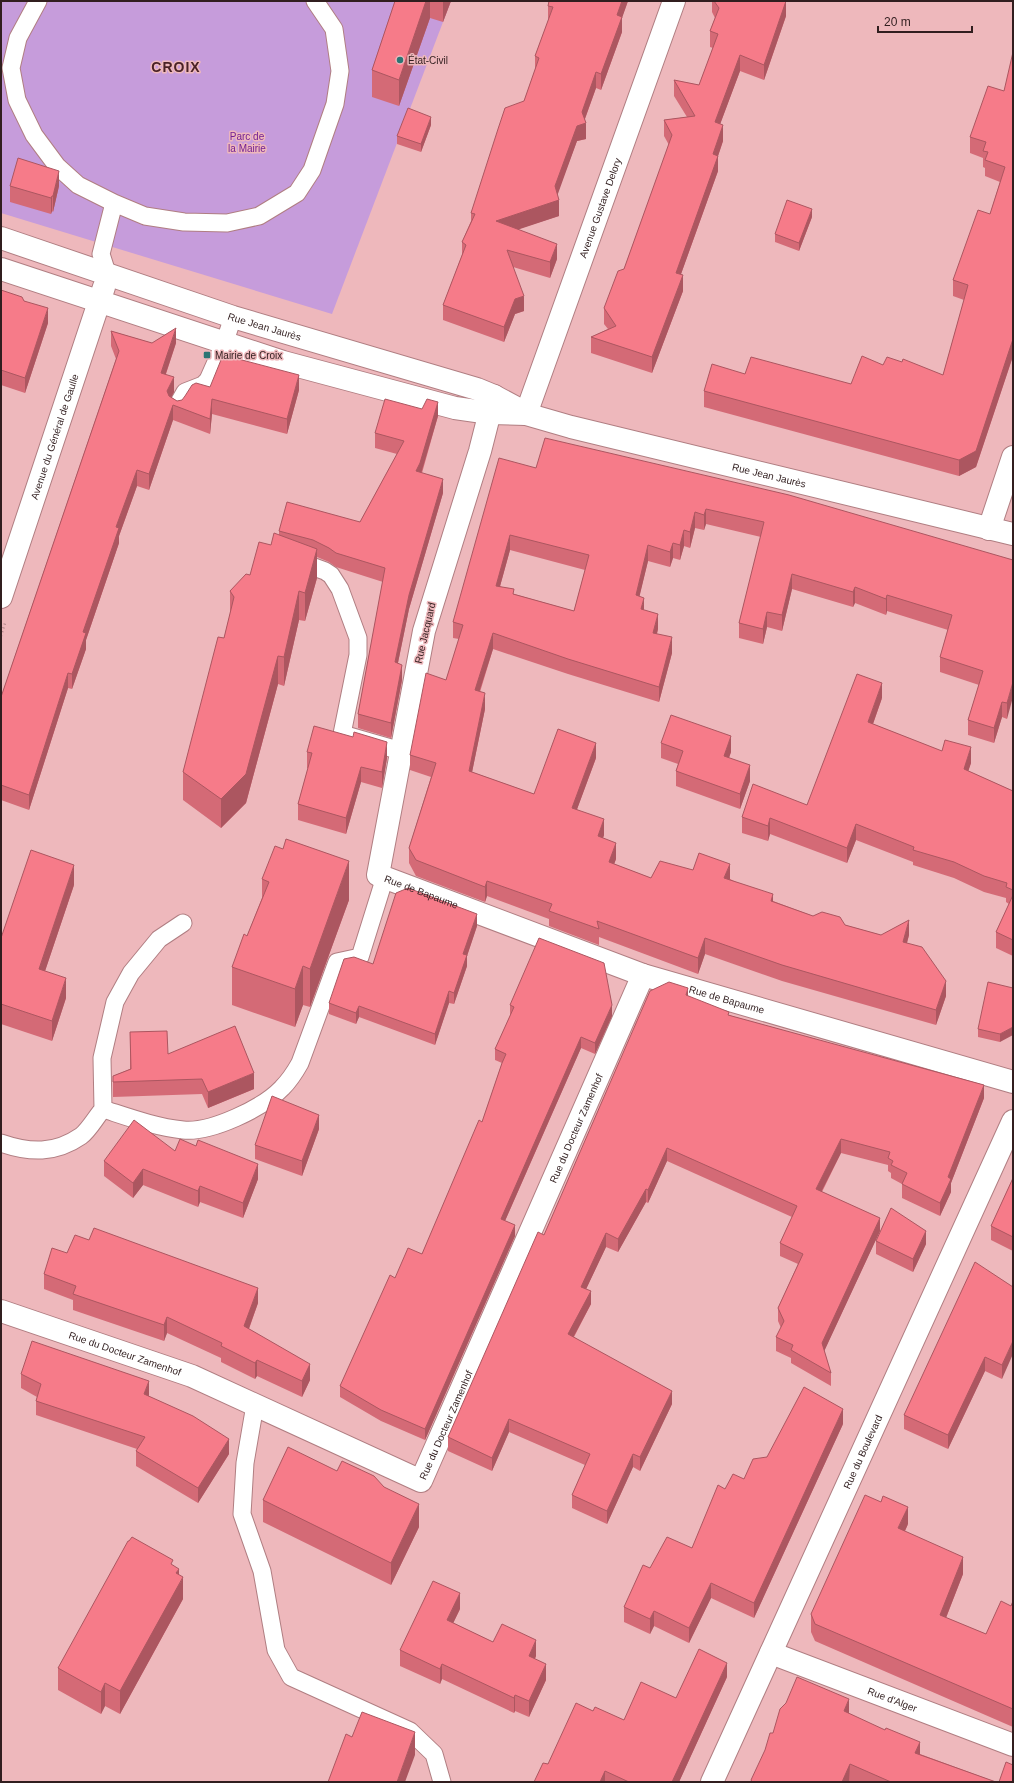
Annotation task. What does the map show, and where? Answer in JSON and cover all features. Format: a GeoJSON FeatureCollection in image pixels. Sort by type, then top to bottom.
{"type":"FeatureCollection","features":[{"type":"Feature","properties":{"kind":"street","name":"Avenue Gustave Delory"},"geometry":{"type":"LineString","coordinates":[[526,414],[674,1]]}},
{"type":"Feature","properties":{"kind":"street","name":"Rue Jean Jaurès"},"geometry":{"type":"LineString","coordinates":[[1,238],[108,276],[233,317],[461,384],[492,405],[571,426],[1013,534]]}},
{"type":"Feature","properties":{"kind":"street","name":"Rue Jean Jaurès"},"geometry":{"type":"LineString","coordinates":[[1,269],[224,344],[283,362],[455,408],[492,405]]}},
{"type":"Feature","properties":{"kind":"street","name":"Avenue du Général de Gaulle"},"geometry":{"type":"LineString","coordinates":[[1,597],[108,276]]}},
{"type":"Feature","properties":{"kind":"street","name":"Rue Jacquard"},"geometry":{"type":"LineString","coordinates":[[381,876],[401,751],[424,631],[480,451],[492,405]]}},
{"type":"Feature","properties":{"kind":"street"},"geometry":{"type":"LineString","coordinates":[[989,529],[1013,457]]}},
{"type":"Feature","properties":{"kind":"street","name":"Rue de Bapaume"},"geometry":{"type":"LineString","coordinates":[[381,876],[643,975],[1013,1082]]}},
{"type":"Feature","properties":{"kind":"street","name":"Rue du Docteur Zamenhof"},"geometry":{"type":"LineString","coordinates":[[1,1311],[192,1376],[421,1481],[643,975]]}},
{"type":"Feature","properties":{"kind":"street","name":"Rue du Boulevard"},"geometry":{"type":"LineString","coordinates":[[712,1782],[1013,1121]]}},
{"type":"Feature","properties":{"kind":"street","name":"Rue d'Alger"},"geometry":{"type":"LineString","coordinates":[[771,1653],[1013,1745]]}},
{"type":"Feature","properties":{"kind":"lane"},"geometry":{"type":"LineString","coordinates":[[38,1],[18,38],[10,68],[17,100],[34,135],[57,166],[78,185],[114,203],[145,216],[184,222],[227,223],[259,216],[297,193],[312,170],[335,104],[340,71],[334,29],[315,1]]}},
{"type":"Feature","properties":{"kind":"lane"},"geometry":{"type":"LineString","coordinates":[[108,276],[101,254],[114,203]]}},
{"type":"Feature","properties":{"kind":"lane"},"geometry":{"type":"LineString","coordinates":[[177,406],[185,392],[203,385],[208,380],[224,344],[233,317]]}},
{"type":"Feature","properties":{"kind":"lane"},"geometry":{"type":"LineString","coordinates":[[281,555],[325,571],[331,575],[340,589],[354,628],[358,642],[358,655],[342,734],[401,751]]}},
{"type":"Feature","properties":{"kind":"lane"},"geometry":{"type":"LineString","coordinates":[[102,1109],[142,1122],[183,1130],[203,1129],[239,1115],[261,1104],[281,1089],[293,1076],[300,1063],[337,962],[360,956],[381,876]]}},
{"type":"Feature","properties":{"kind":"lane"},"geometry":{"type":"LineString","coordinates":[[1,1143],[29,1151],[56,1149],[82,1136],[102,1109],[102,1058],[115,1002],[131,973],[159,939],[184,923]]}},
{"type":"Feature","properties":{"kind":"lane"},"geometry":{"type":"LineString","coordinates":[[255,1405],[245,1463],[242,1514],[262,1571],[276,1650],[291,1677],[410,1731],[434,1754],[442,1782]]}},
{"type":"Feature","properties":{"kind":"green space","name":"Parc de la Mairie"},"geometry":{"type":"Polygon","coordinates":[[[1,1],[451,1],[332,314],[1,213],[1,1]]]}},
{"type":"Feature","properties":{"kind":"building"},"geometry":{"type":"Polygon","coordinates":[[[395,1],[426,1],[399,80],[372,70],[395,1]]]}},
{"type":"Feature","properties":{"kind":"building"},"geometry":{"type":"Polygon","coordinates":[[[549,1],[622,1],[617,15],[622,17],[601,74],[596,72],[582,112],[586,123],[577,126],[555,186],[559,200],[496,221],[557,244],[550,262],[507,250],[524,296],[515,299],[504,327],[443,305],[466,245],[462,242],[475,214],[471,213],[505,108],[524,101],[539,58],[535,56],[553,7],[548,6],[549,1]]]}},
{"type":"Feature","properties":{"kind":"building"},"geometry":{"type":"Polygon","coordinates":[[[714,1],[786,1],[764,65],[740,55],[715,122],[723,125],[713,154],[718,156],[676,273],[683,275],[652,357],[591,337],[616,326],[604,308],[618,271],[624,269],[672,135],[664,120],[695,116],[674,80],[699,85],[718,34],[710,31],[719,8],[714,1]]]}},
{"type":"Feature","properties":{"kind":"building"},"geometry":{"type":"Polygon","coordinates":[[[1013,52],[1013,339],[976,451],[959,460],[704,391],[712,364],[745,374],[751,357],[851,384],[862,356],[883,365],[887,357],[902,362],[903,359],[943,375],[968,285],[953,280],[978,210],[990,214],[1005,167],[985,160],[988,152],[983,151],[986,142],[970,137],[988,86],[1004,91],[1013,52]]]}},
{"type":"Feature","properties":{"kind":"building"},"geometry":{"type":"Polygon","coordinates":[[[408,108],[431,117],[421,144],[397,136],[408,108]]]}},
{"type":"Feature","properties":{"kind":"building"},"geometry":{"type":"Polygon","coordinates":[[[18,158],[59,171],[53,196],[51,198],[10,186],[18,158]]]}},
{"type":"Feature","properties":{"kind":"building"},"geometry":{"type":"Polygon","coordinates":[[[787,200],[812,209],[799,243],[775,234],[787,200]]]}},
{"type":"Feature","properties":{"kind":"building"},"geometry":{"type":"Polygon","coordinates":[[[1,290],[22,297],[24,301],[48,308],[25,378],[1,370],[1,290]]]}},
{"type":"Feature","properties":{"kind":"building"},"geometry":{"type":"Polygon","coordinates":[[[176,328],[161,373],[174,377],[167,391],[169,396],[177,401],[182,400],[192,385],[196,383],[210,387],[223,355],[299,375],[287,419],[212,399],[210,419],[173,405],[149,474],[137,470],[116,527],[119,528],[83,632],[86,633],[72,674],[68,673],[29,795],[1,785],[1,697],[119,351],[111,331],[152,343],[176,328]]]}},
{"type":"Feature","properties":{"kind":"building"},"geometry":{"type":"Polygon","coordinates":[[[385,399],[422,409],[427,399],[438,402],[420,463],[416,471],[443,479],[409,595],[395,662],[402,665],[391,723],[358,714],[385,568],[336,553],[313,540],[279,531],[287,502],[360,522],[404,441],[375,433],[385,399]]]}},
{"type":"Feature","properties":{"kind":"building"},"geometry":{"type":"Polygon","coordinates":[[[545,438],[789,495],[1013,560],[1013,682],[1007,703],[1002,702],[994,728],[968,720],[983,671],[940,657],[952,615],[887,595],[886,599],[855,587],[853,592],[792,574],[782,615],[767,612],[763,629],[739,623],[764,522],[706,509],[704,515],[695,512],[690,532],[684,530],[680,545],[673,543],[670,552],[648,545],[636,595],[644,598],[641,609],[658,614],[653,633],[672,637],[659,687],[568,659],[493,633],[475,690],[485,693],[469,771],[534,794],[558,729],[596,743],[572,808],[604,819],[598,836],[616,843],[609,862],[651,878],[660,861],[693,870],[699,853],[730,864],[724,878],[773,894],[771,901],[813,916],[822,912],[840,917],[845,925],[881,935],[909,920],[903,942],[922,947],[946,981],[936,1010],[782,965],[705,938],[698,958],[597,921],[599,929],[549,911],[552,904],[487,881],[485,887],[416,860],[409,848],[436,763],[410,755],[426,673],[446,680],[463,625],[453,622],[499,458],[536,468],[545,438]],[[510,535],[496,586],[514,589],[513,594],[574,611],[589,555],[510,535]]]}},
{"type":"Feature","properties":{"kind":"building"},"geometry":{"type":"Polygon","coordinates":[[[274,533],[317,549],[305,593],[299,591],[284,657],[278,656],[246,774],[221,799],[183,772],[218,637],[224,638],[234,597],[230,591],[246,574],[250,575],[259,542],[271,545],[274,533]]]}},
{"type":"Feature","properties":{"kind":"building"},"geometry":{"type":"Polygon","coordinates":[[[857,674],[882,683],[868,722],[942,751],[945,740],[971,747],[964,769],[1013,791],[1013,890],[1006,887],[1007,883],[984,876],[954,862],[913,850],[914,847],[856,824],[847,848],[770,818],[768,826],[742,817],[753,784],[807,805],[857,674]]]}},
{"type":"Feature","properties":{"kind":"building"},"geometry":{"type":"Polygon","coordinates":[[[671,715],[731,736],[724,756],[750,765],[740,794],[676,771],[683,751],[661,743],[671,715]]]}},
{"type":"Feature","properties":{"kind":"building"},"geometry":{"type":"Polygon","coordinates":[[[314,726],[353,737],[354,732],[387,742],[382,772],[361,767],[346,818],[298,804],[312,753],[307,752],[314,726]]]}},
{"type":"Feature","properties":{"kind":"building"},"geometry":{"type":"Polygon","coordinates":[[[286,839],[349,861],[310,969],[303,966],[295,989],[232,967],[244,934],[247,936],[269,882],[262,879],[275,846],[283,849],[286,839]]]}},
{"type":"Feature","properties":{"kind":"building"},"geometry":{"type":"Polygon","coordinates":[[[31,850],[74,865],[39,969],[66,978],[52,1021],[1,1004],[1,938],[31,850]]]}},
{"type":"Feature","properties":{"kind":"building"},"geometry":{"type":"Polygon","coordinates":[[[408,888],[477,914],[463,954],[467,955],[454,993],[449,991],[435,1034],[359,1006],[356,1013],[329,1003],[344,959],[354,957],[373,964],[396,893],[408,888]]]}},
{"type":"Feature","properties":{"kind":"building"},"geometry":{"type":"Polygon","coordinates":[[[1013,895],[1013,940],[996,932],[1013,895]]]}},
{"type":"Feature","properties":{"kind":"building"},"geometry":{"type":"Polygon","coordinates":[[[539,938],[604,963],[612,1005],[595,1043],[581,1037],[501,1219],[515,1225],[425,1429],[381,1410],[340,1386],[390,1275],[395,1278],[408,1248],[422,1254],[479,1120],[482,1122],[506,1054],[495,1049],[514,1007],[510,1005],[539,938]]]}},
{"type":"Feature","properties":{"kind":"building"},"geometry":{"type":"Polygon","coordinates":[[[669,982],[688,988],[686,995],[729,1012],[728,1015],[984,1085],[948,1177],[951,1179],[940,1203],[902,1184],[907,1173],[891,1165],[893,1161],[888,1158],[890,1152],[841,1139],[816,1189],[880,1218],[822,1343],[831,1373],[791,1350],[793,1345],[776,1337],[784,1321],[778,1308],[803,1254],[780,1243],[797,1206],[667,1148],[648,1190],[646,1189],[618,1239],[606,1233],[581,1287],[591,1291],[568,1334],[672,1391],[640,1457],[633,1454],[607,1511],[572,1495],[590,1454],[509,1419],[492,1458],[448,1437],[538,1232],[544,1235],[650,991],[669,982]]]}},
{"type":"Feature","properties":{"kind":"building"},"geometry":{"type":"Polygon","coordinates":[[[988,982],[1013,988],[1013,1027],[1000,1034],[978,1029],[988,982]]]}},
{"type":"Feature","properties":{"kind":"building"},"geometry":{"type":"Polygon","coordinates":[[[235,1026],[254,1073],[208,1092],[202,1079],[113,1082],[113,1076],[131,1069],[130,1032],[167,1031],[168,1054],[235,1026]]]}},
{"type":"Feature","properties":{"kind":"building"},"geometry":{"type":"Polygon","coordinates":[[[272,1096],[319,1115],[302,1161],[255,1145],[272,1096]]]}},
{"type":"Feature","properties":{"kind":"building"},"geometry":{"type":"Polygon","coordinates":[[[134,1120],[175,1151],[180,1139],[196,1146],[198,1140],[258,1164],[243,1203],[200,1186],[198,1191],[143,1169],[133,1183],[104,1161],[134,1120]]]}},
{"type":"Feature","properties":{"kind":"building"},"geometry":{"type":"Polygon","coordinates":[[[1013,1178],[1013,1237],[991,1226],[1013,1178]]]}},
{"type":"Feature","properties":{"kind":"building"},"geometry":{"type":"Polygon","coordinates":[[[891,1208],[926,1231],[913,1259],[876,1241],[891,1208]]]}},
{"type":"Feature","properties":{"kind":"building"},"geometry":{"type":"Polygon","coordinates":[[[94,1228],[258,1288],[244,1326],[310,1364],[302,1381],[257,1360],[255,1363],[221,1346],[222,1343],[167,1317],[164,1325],[73,1294],[76,1286],[44,1274],[52,1248],[67,1253],[75,1235],[89,1240],[94,1228]]]}},
{"type":"Feature","properties":{"kind":"building"},"geometry":{"type":"Polygon","coordinates":[[[975,1262],[1013,1287],[1013,1341],[1002,1365],[985,1357],[948,1435],[904,1415],[975,1262]]]}},
{"type":"Feature","properties":{"kind":"building"},"geometry":{"type":"Polygon","coordinates":[[[32,1341],[149,1381],[144,1394],[193,1416],[229,1439],[198,1488],[136,1451],[145,1437],[36,1401],[41,1384],[21,1374],[32,1341]]]}},
{"type":"Feature","properties":{"kind":"building"},"geometry":{"type":"Polygon","coordinates":[[[804,1387],[843,1409],[754,1603],[711,1583],[689,1628],[654,1611],[650,1619],[624,1607],[643,1565],[650,1568],[667,1537],[692,1548],[718,1485],[725,1489],[733,1474],[744,1479],[753,1459],[767,1457],[804,1387]]]}},
{"type":"Feature","properties":{"kind":"building"},"geometry":{"type":"Polygon","coordinates":[[[288,1447],[337,1471],[342,1461],[374,1476],[384,1487],[419,1504],[391,1563],[263,1500],[288,1447]]]}},
{"type":"Feature","properties":{"kind":"building"},"geometry":{"type":"Polygon","coordinates":[[[865,1495],[881,1502],[883,1496],[908,1507],[898,1528],[963,1557],[940,1615],[986,1634],[1001,1601],[1011,1606],[1013,1601],[1013,1709],[815,1624],[811,1614],[865,1495]]]}},
{"type":"Feature","properties":{"kind":"building"},"geometry":{"type":"Polygon","coordinates":[[[132,1537],[173,1560],[171,1564],[179,1569],[176,1573],[183,1577],[120,1691],[105,1683],[101,1692],[58,1668],[128,1541],[132,1537]]]}},
{"type":"Feature","properties":{"kind":"building"},"geometry":{"type":"Polygon","coordinates":[[[433,1581],[460,1593],[447,1620],[493,1642],[502,1624],[536,1640],[529,1656],[546,1664],[529,1701],[515,1695],[514,1698],[442,1664],[440,1669],[400,1650],[433,1581]]]}},
{"type":"Feature","properties":{"kind":"building"},"geometry":{"type":"Polygon","coordinates":[[[699,1649],[727,1663],[672,1782],[629,1782],[605,1771],[600,1782],[534,1782],[543,1763],[548,1764],[576,1703],[593,1711],[595,1707],[624,1720],[641,1682],[676,1698],[699,1649]]]}},
{"type":"Feature","properties":{"kind":"building"},"geometry":{"type":"Polygon","coordinates":[[[797,1677],[849,1699],[844,1711],[885,1730],[886,1728],[920,1742],[915,1753],[996,1782],[891,1782],[850,1764],[842,1782],[752,1782],[751,1780],[765,1750],[770,1733],[773,1733],[780,1709],[786,1703],[797,1677]]]}},
{"type":"Feature","properties":{"kind":"building"},"geometry":{"type":"Polygon","coordinates":[[[362,1712],[415,1732],[397,1782],[328,1782],[346,1734],[352,1737],[362,1712]]]}},
{"type":"Feature","properties":{"kind":"building"},"geometry":{"type":"Polygon","coordinates":[[[1006,1762],[1013,1765],[1013,1782],[999,1782],[1006,1762]]]}},
{"type":"Feature","properties":{"kind":"place","name":"État-Civil"},"geometry":{"type":"Point","coordinates":[400,60]}},
{"type":"Feature","properties":{"kind":"place","name":"Mairie de Croix"},"geometry":{"type":"Point","coordinates":[207,355]}},
{"type":"Feature","properties":{"kind":"district","name":"CROIX"},"geometry":{"type":"Point","coordinates":[176,67]}}]}
